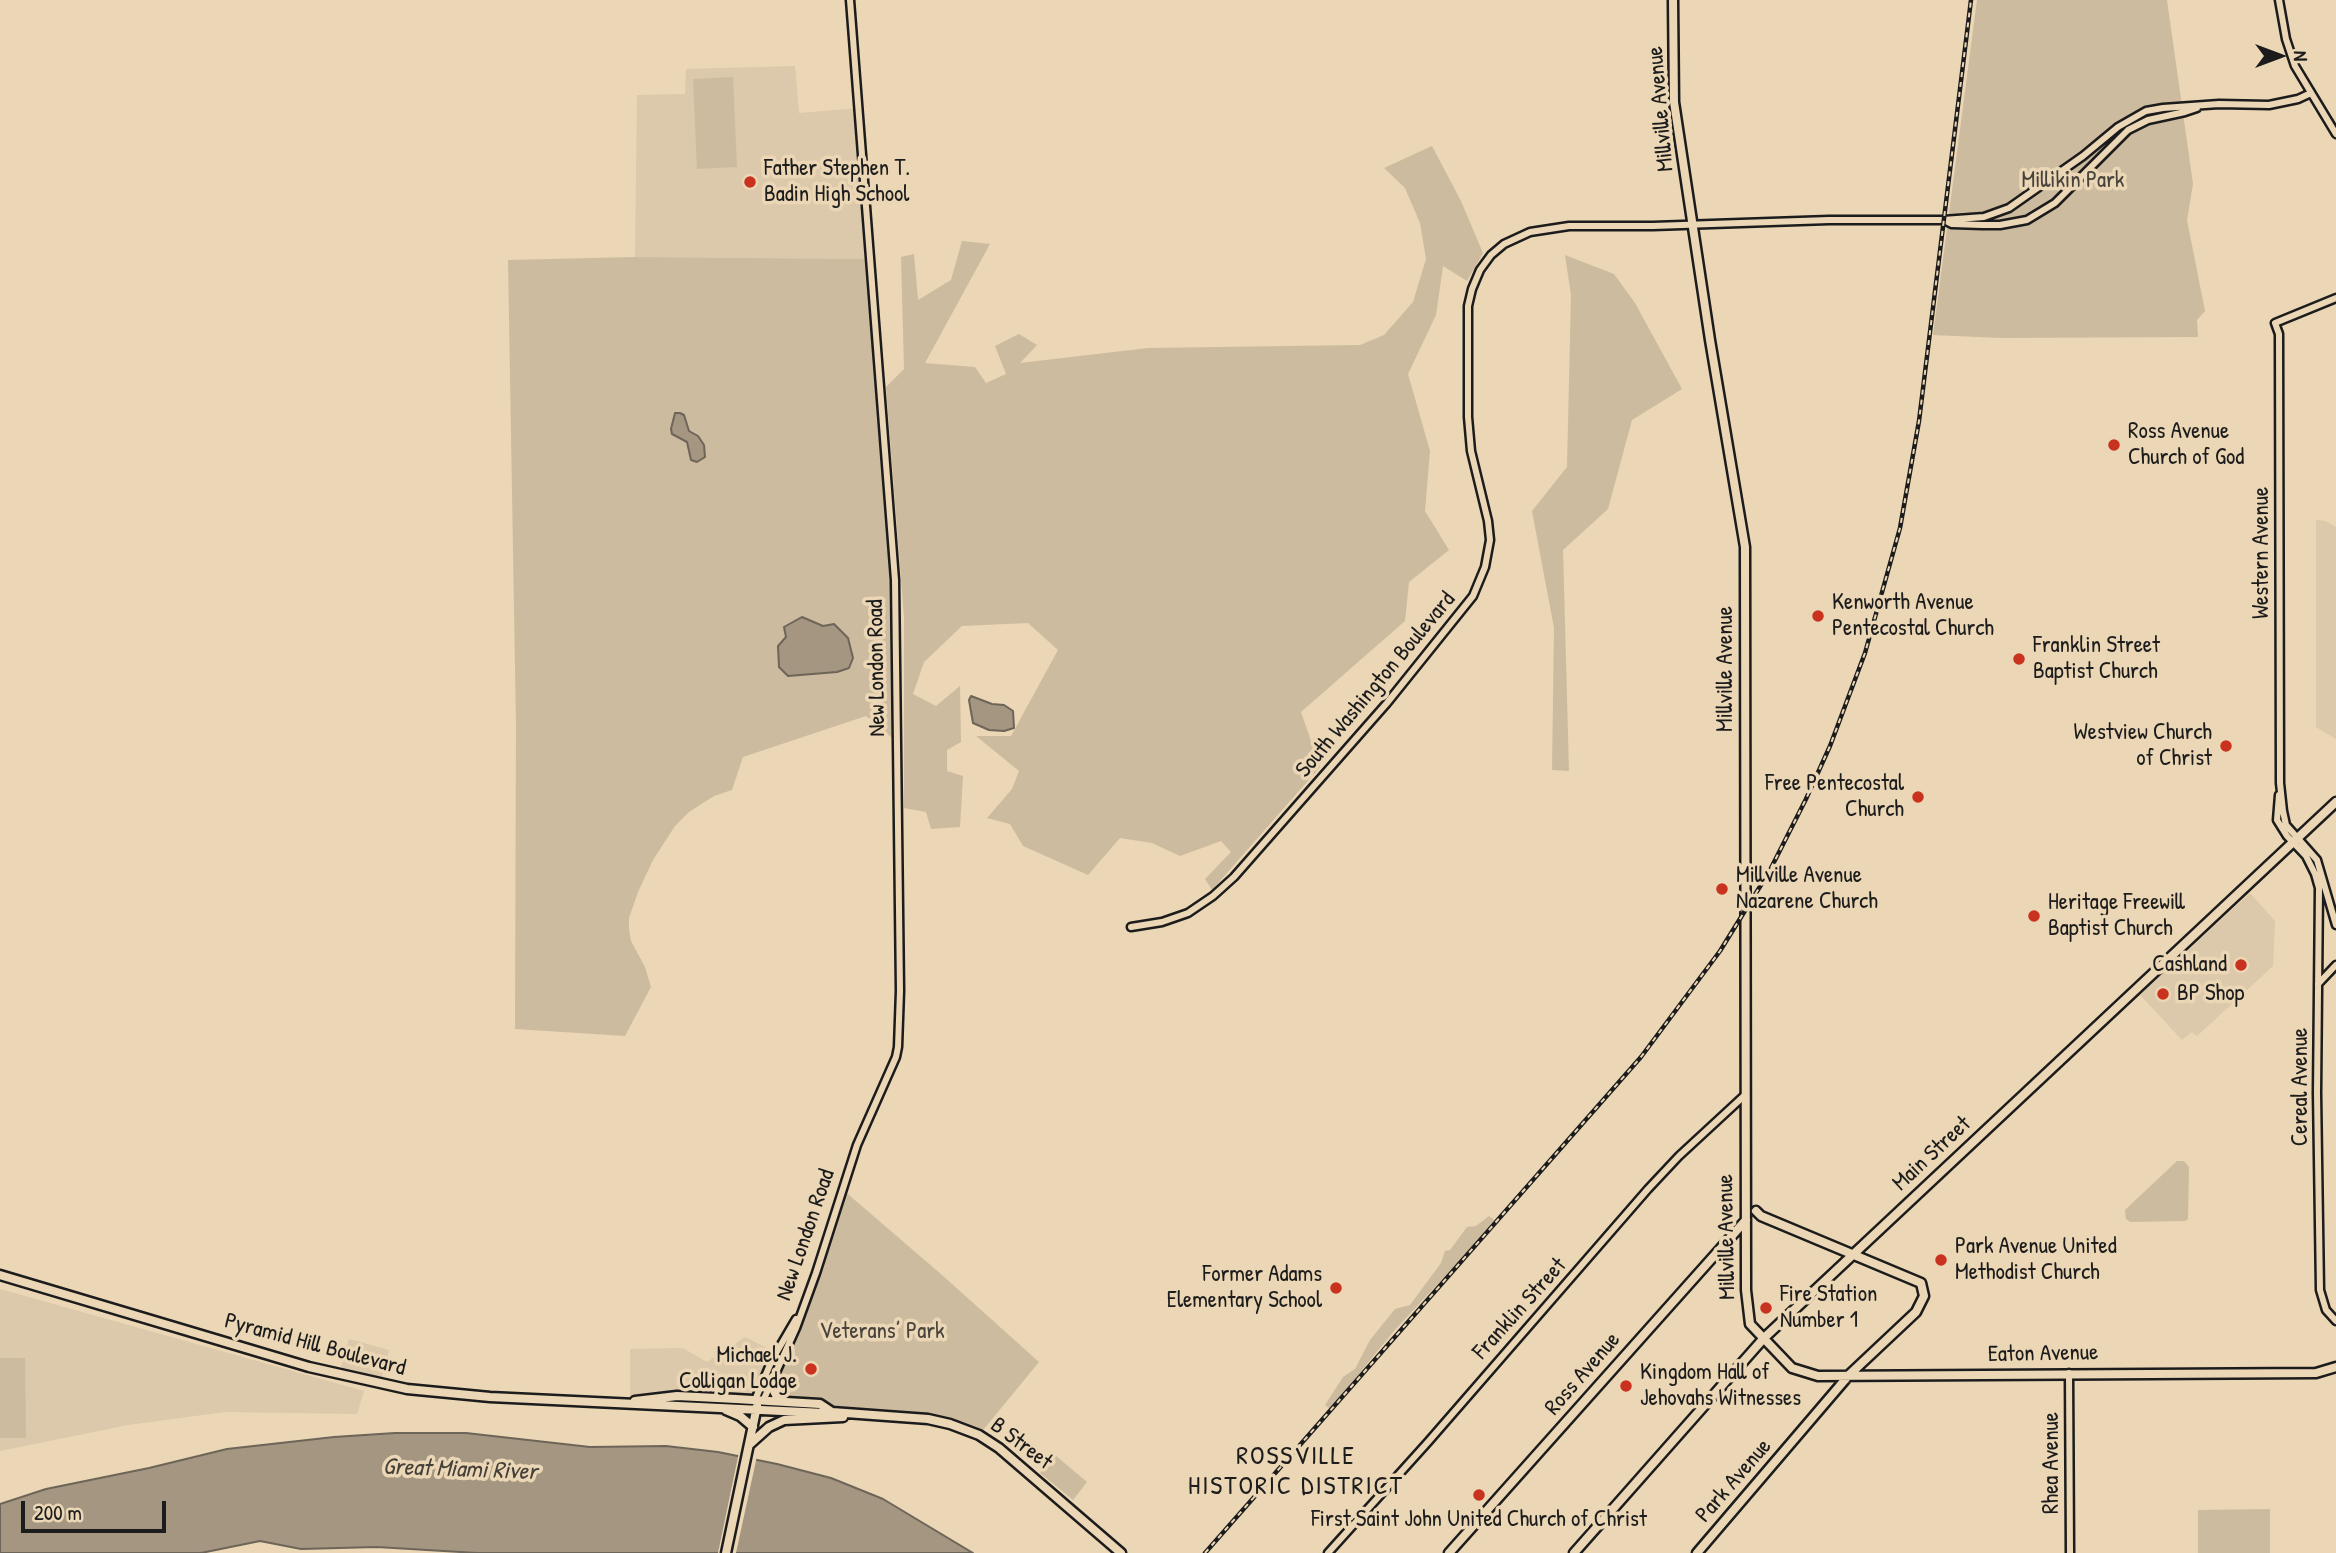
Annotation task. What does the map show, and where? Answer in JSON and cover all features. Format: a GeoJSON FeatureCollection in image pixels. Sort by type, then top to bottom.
{"type":"FeatureCollection","features":[{"type":"Feature","properties":{"kind":"main road","name":"Millville Avenue"},"geometry":{"type":"LineString","coordinates":[[1673,0],[1674,102],[1745,547],[1747,1315],[1750,1324],[1763,1338]]}},
{"type":"Feature","properties":{"kind":"main road","name":"Main Street"},"geometry":{"type":"LineString","coordinates":[[1574,1553],[1763,1338],[2336,802]]}},
{"type":"Feature","properties":{"kind":"main road"},"geometry":{"type":"LineString","coordinates":[[1755,1211],[1853,1254]]}},
{"type":"Feature","properties":{"kind":"main road","name":"Ross Avenue"},"geometry":{"type":"LineString","coordinates":[[1449,1553],[1746,1220]]}},
{"type":"Feature","properties":{"kind":"main road","name":"Park Avenue"},"geometry":{"type":"LineString","coordinates":[[1697,1553],[1849,1375],[1916,1312],[1924,1296],[1921,1283],[1853,1254]]}},
{"type":"Feature","properties":{"kind":"main road","name":"Pyramid Hill Boulevard"},"geometry":{"type":"LineString","coordinates":[[0,1275],[309,1367],[381,1385],[471,1396],[758,1409]]}},
{"type":"Feature","properties":{"kind":"main road","name":"Eaton Avenue"},"geometry":{"type":"LineString","coordinates":[[1763,1338],[1795,1369],[1818,1376],[2316,1373],[2336,1367]]}},
{"type":"Feature","properties":{"kind":"main road"},"geometry":{"type":"LineString","coordinates":[[773,1377],[773,1389],[779,1401]]}},
{"type":"Feature","properties":{"kind":"main road","name":"Pyramid Hill Boulevard"},"geometry":{"type":"LineString","coordinates":[[628,1402],[677,1396],[759,1400]]}},
{"type":"Feature","properties":{"kind":"main road"},"geometry":{"type":"LineString","coordinates":[[726,1553],[759,1400]]}},
{"type":"Feature","properties":{"kind":"main road","name":"B Street"},"geometry":{"type":"LineString","coordinates":[[759,1400],[820,1404],[832,1412]]}},
{"type":"Feature","properties":{"kind":"main road"},"geometry":{"type":"LineString","coordinates":[[719,1407],[736,1413],[753,1427]]}},
{"type":"Feature","properties":{"kind":"main road","name":"B Street"},"geometry":{"type":"LineString","coordinates":[[758,1409],[928,1419],[965,1428],[979,1434],[1031,1473],[1121,1553]]}},
{"type":"Feature","properties":{"kind":"main road"},"geometry":{"type":"LineString","coordinates":[[750,1444],[774,1424],[794,1418],[849,1417],[859,1414]]}},
{"type":"Feature","properties":{"kind":"street","name":"New London Road"},"geometry":{"type":"LineString","coordinates":[[759,1400],[772,1360],[797,1318],[816,1273],[857,1145],[898,1047],[900,991],[897,642],[850,0]]}},
{"type":"Feature","properties":{"kind":"street"},"geometry":{"type":"LineString","coordinates":[[2279,0],[2286,38],[2295,66],[2336,134]]}},
{"type":"Feature","properties":{"kind":"street"},"geometry":{"type":"LineString","coordinates":[[1943,220],[1984,217],[2009,208],[2056,176],[2118,127],[2146,111],[2219,104],[2269,105],[2298,99],[2311,93]]}},
{"type":"Feature","properties":{"kind":"street"},"geometry":{"type":"LineString","coordinates":[[1943,220],[1952,224],[2000,225],[2027,220],[2055,203],[2128,130],[2148,120],[2185,113],[2198,107]]}},
{"type":"Feature","properties":{"kind":"street","name":"South Washington Boulevard"},"geometry":{"type":"LineString","coordinates":[[1131,927],[1175,919],[1224,887],[1387,703],[1473,596],[1485,567],[1490,541],[1488,521],[1471,451],[1467,325],[1472,289],[1480,270],[1491,255],[1518,237],[1550,228],[1829,220],[1943,220]]}},
{"type":"Feature","properties":{"kind":"street","name":"Western Avenue"},"geometry":{"type":"LineString","coordinates":[[2302,852],[2284,819],[2280,783],[2279,334],[2276,323],[2336,298]]}},
{"type":"Feature","properties":{"kind":"street"},"geometry":{"type":"LineString","coordinates":[[2296,841],[2313,854],[2322,873],[2336,925]]}},
{"type":"Feature","properties":{"kind":"street","name":"Cereal Avenue"},"geometry":{"type":"LineString","coordinates":[[2302,852],[2315,874],[2319,888],[2320,1290],[2326,1310],[2336,1321]]}},
{"type":"Feature","properties":{"kind":"street"},"geometry":{"type":"LineString","coordinates":[[2318,984],[2336,965]]}},
{"type":"Feature","properties":{"kind":"street","name":"Franklin Street"},"geometry":{"type":"LineString","coordinates":[[1328,1553],[1648,1189],[1679,1156],[1745,1095]]}},
{"type":"Feature","properties":{"kind":"street","name":"New London Road"},"geometry":{"type":"LineString","coordinates":[[759,1400],[796,1328],[797,1318]]}},
{"type":"Feature","properties":{"kind":"street","name":"Rhea Avenue"},"geometry":{"type":"LineString","coordinates":[[2069,1373],[2070,1553]]}},
{"type":"Feature","properties":{"kind":"shaded area","name":"Father Stephen T. Badin High School"},"geometry":{"type":"Polygon","coordinates":[[[795,66],[799,113],[859,108],[870,259],[635,257],[637,95],[685,94],[686,69],[795,66]]]}},
{"type":"Feature","properties":{"kind":"shaded area"},"geometry":{"type":"Polygon","coordinates":[[[2316,520],[2336,527],[2336,739],[2316,727],[2316,520]]]}},
{"type":"Feature","properties":{"kind":"shaded area"},"geometry":{"type":"Polygon","coordinates":[[[2250,893],[2275,921],[2273,966],[2197,1036],[2192,1032],[2182,1040],[2140,995],[2250,893]]]}},
{"type":"Feature","properties":{"kind":"shaded area"},"geometry":{"type":"Polygon","coordinates":[[[0,1289],[364,1391],[357,1414],[225,1412],[128,1425],[0,1451],[0,1289]]]}},
{"type":"Feature","properties":{"kind":"shaded area"},"geometry":{"type":"Polygon","coordinates":[[[745,1337],[773,1351],[755,1393],[722,1398],[630,1396],[630,1349],[683,1348],[707,1362],[745,1337]]]}},
{"type":"Feature","properties":{"kind":"shaded area"},"geometry":{"type":"Polygon","coordinates":[[[349,1339],[389,1350],[382,1378],[341,1368],[349,1339]]]}},
{"type":"Feature","properties":{"kind":"green space","name":"Millikin Park"},"geometry":{"type":"Polygon","coordinates":[[[1977,0],[2167,0],[2193,184],[2187,220],[2205,311],[2197,320],[2198,337],[2000,338],[1933,335],[1977,0]]]}},
{"type":"Feature","properties":{"kind":"green space"},"geometry":{"type":"Polygon","coordinates":[[[733,77],[737,167],[697,169],[693,79],[733,77]]]}},
{"type":"Feature","properties":{"kind":"green space"},"geometry":{"type":"Polygon","coordinates":[[[1432,146],[1461,201],[1483,253],[1467,281],[1443,266],[1436,315],[1408,374],[1430,451],[1425,511],[1449,550],[1409,582],[1405,621],[1301,712],[1320,767],[1212,890],[1205,879],[1231,852],[1221,841],[1180,856],[1152,843],[1120,838],[1088,875],[1023,846],[1010,824],[987,818],[1012,789],[1019,771],[976,736],[1011,736],[1058,650],[1028,623],[962,626],[924,662],[913,694],[936,706],[960,686],[961,742],[947,750],[947,771],[963,776],[960,827],[931,829],[926,812],[904,808],[904,617],[886,387],[904,369],[901,257],[914,254],[918,300],[951,280],[962,241],[990,244],[925,363],[975,367],[986,383],[1006,374],[995,346],[1019,334],[1037,345],[1020,363],[1148,348],[1360,345],[1384,335],[1413,302],[1426,259],[1420,223],[1405,188],[1384,168],[1432,146]]]}},
{"type":"Feature","properties":{"kind":"green space"},"geometry":{"type":"Polygon","coordinates":[[[1565,255],[1614,274],[1635,303],[1682,389],[1632,420],[1608,509],[1563,550],[1569,771],[1552,770],[1554,628],[1532,511],[1567,467],[1571,295],[1565,255]]]}},
{"type":"Feature","properties":{"kind":"green space"},"geometry":{"type":"Polygon","coordinates":[[[635,257],[870,259],[895,580],[897,742],[866,716],[743,757],[732,790],[714,796],[689,812],[675,826],[653,860],[638,892],[629,918],[629,929],[631,941],[645,967],[651,987],[625,1036],[515,1029],[516,725],[508,260],[635,257]]]}},
{"type":"Feature","properties":{"kind":"green space"},"geometry":{"type":"Polygon","coordinates":[[[2177,1161],[2184,1161],[2189,1167],[2188,1219],[2130,1222],[2126,1219],[2125,1210],[2177,1161]]]}},
{"type":"Feature","properties":{"kind":"green space","name":"Veterans’ Park"},"geometry":{"type":"Polygon","coordinates":[[[842,1189],[1039,1362],[979,1435],[950,1424],[846,1413],[826,1407],[779,1401],[773,1378],[796,1328],[842,1189]]]}},
{"type":"Feature","properties":{"kind":"green space"},"geometry":{"type":"Polygon","coordinates":[[[1489,1216],[1494,1220],[1459,1261],[1394,1331],[1330,1409],[1325,1405],[1343,1377],[1355,1369],[1370,1340],[1395,1309],[1410,1305],[1441,1263],[1445,1251],[1450,1250],[1467,1227],[1476,1226],[1489,1216]]]}},
{"type":"Feature","properties":{"kind":"green space"},"geometry":{"type":"Polygon","coordinates":[[[0,1358],[25,1358],[26,1438],[0,1438],[0,1358]]]}},
{"type":"Feature","properties":{"kind":"green space"},"geometry":{"type":"Polygon","coordinates":[[[1055,1455],[1087,1482],[1073,1500],[1040,1473],[1055,1455]]]}},
{"type":"Feature","properties":{"kind":"green space"},"geometry":{"type":"Polygon","coordinates":[[[2270,1509],[2270,1553],[2198,1553],[2198,1510],[2270,1509]]]}},
{"type":"Feature","properties":{"kind":"water"},"geometry":{"type":"Polygon","coordinates":[[[675,413],[684,415],[689,431],[698,436],[704,445],[705,457],[697,462],[691,460],[687,442],[672,434],[675,413]]]}},
{"type":"Feature","properties":{"kind":"water"},"geometry":{"type":"Polygon","coordinates":[[[802,617],[823,626],[834,624],[848,638],[853,658],[849,668],[837,672],[788,676],[779,667],[778,646],[786,637],[784,627],[802,617]]]}},
{"type":"Feature","properties":{"kind":"water"},"geometry":{"type":"Polygon","coordinates":[[[971,696],[992,704],[1004,705],[1013,711],[1014,728],[1004,731],[989,730],[973,723],[969,700],[971,696]]]}},
{"type":"Feature","properties":{"kind":"water","name":"Great Miami River"},"geometry":{"type":"Polygon","coordinates":[[[395,1433],[466,1433],[590,1447],[666,1446],[718,1452],[777,1464],[831,1478],[883,1499],[973,1553],[477,1553],[377,1547],[301,1549],[260,1541],[201,1553],[0,1553],[0,1504],[46,1489],[227,1449],[395,1433]]]}},
{"type":"Feature","properties":{"kind":"pier"},"geometry":{"type":"Polygon","coordinates":[[[739,1452],[757,1456],[736,1553],[718,1553],[739,1452]]]}},
{"type":"Feature","properties":{"kind":"railway"},"geometry":{"type":"LineString","coordinates":[[1205,1553],[1641,1057],[1720,951],[1769,872],[1806,799],[1830,746],[1865,653],[1900,528],[1919,421],[1971,0]]}},
{"type":"Feature","properties":{"kind":"place","name":"Father Stephen T. Badin High School"},"geometry":{"type":"Point","coordinates":[750,182]}},
{"type":"Feature","properties":{"kind":"place","name":"Ross Avenue Church of God"},"geometry":{"type":"Point","coordinates":[2114,445]}},
{"type":"Feature","properties":{"kind":"place","name":"Kenworth Avenue Pentecostal Church"},"geometry":{"type":"Point","coordinates":[1818,616]}},
{"type":"Feature","properties":{"kind":"place","name":"Franklin Street Baptist Church"},"geometry":{"type":"Point","coordinates":[2019,659]}},
{"type":"Feature","properties":{"kind":"place","name":"Westview Church of Christ"},"geometry":{"type":"Point","coordinates":[2226,746]}},
{"type":"Feature","properties":{"kind":"place","name":"Free Pentecostal Church"},"geometry":{"type":"Point","coordinates":[1918,797]}},
{"type":"Feature","properties":{"kind":"place","name":"Millville Avenue Nazarene Church"},"geometry":{"type":"Point","coordinates":[1722,889]}},
{"type":"Feature","properties":{"kind":"place","name":"Heritage Freewill Baptist Church"},"geometry":{"type":"Point","coordinates":[2034,916]}},
{"type":"Feature","properties":{"kind":"place","name":"Cashland"},"geometry":{"type":"Point","coordinates":[2241,965]}},
{"type":"Feature","properties":{"kind":"place","name":"BP Shop"},"geometry":{"type":"Point","coordinates":[2163,994]}},
{"type":"Feature","properties":{"kind":"place","name":"Park Avenue United Methodist Church"},"geometry":{"type":"Point","coordinates":[1941,1260]}},
{"type":"Feature","properties":{"kind":"place","name":"Former Adams Elementary School"},"geometry":{"type":"Point","coordinates":[1336,1288]}},
{"type":"Feature","properties":{"kind":"place","name":"Fire Station Number 1"},"geometry":{"type":"Point","coordinates":[1766,1308]}},
{"type":"Feature","properties":{"kind":"place","name":"Michael J. Colligan Lodge"},"geometry":{"type":"Point","coordinates":[811,1369]}},
{"type":"Feature","properties":{"kind":"place","name":"Kingdom Hall of Jehovahs Witnesses"},"geometry":{"type":"Point","coordinates":[1626,1386]}},
{"type":"Feature","properties":{"kind":"place","name":"First Saint John United Church of Christ"},"geometry":{"type":"Point","coordinates":[1479,1495]}},
{"type":"Feature","properties":{"kind":"district","name":"ROSSVILLE HISTORIC DISTRICT"},"geometry":{"type":"Point","coordinates":[1296,1472]}}]}
